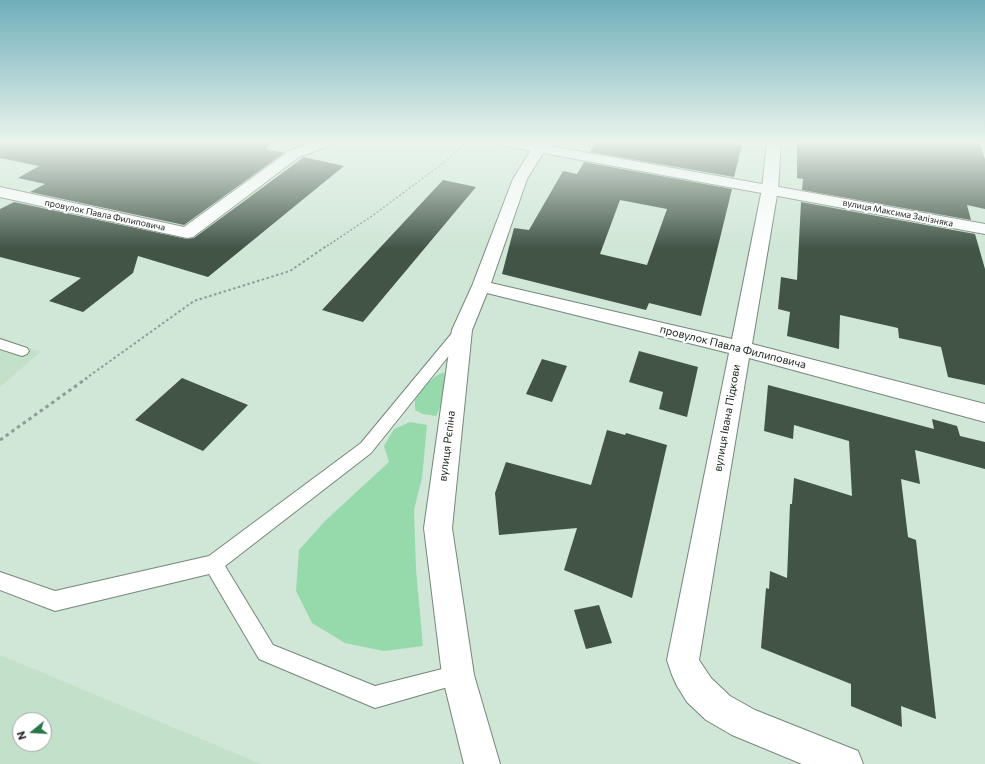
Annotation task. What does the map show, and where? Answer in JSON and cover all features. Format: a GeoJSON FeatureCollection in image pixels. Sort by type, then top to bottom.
{"type":"FeatureCollection","features":[{"type":"Feature","properties":{"kind":"street","name":"провулок Павла Филиповича"},"geometry":{"type":"LineString","coordinates":[[0,192],[187,233],[262,178]]}},
{"type":"Feature","properties":{"kind":"street","name":"вулиця Рєпіна"},"geometry":{"type":"LineString","coordinates":[[482,764],[458,675],[438,528],[462,330],[481,286],[521,178]]}},
{"type":"Feature","properties":{"kind":"street","name":"вулиця Максима Залізняка"},"geometry":{"type":"LineString","coordinates":[[711,178],[985,229]]}},
{"type":"Feature","properties":{"kind":"street","name":"вулиця Івана Підкови"},"geometry":{"type":"LineString","coordinates":[[771,178],[683,660],[688,675],[699,690],[718,708],[744,723],[846,764]]}},
{"type":"Feature","properties":{"kind":"street","name":"провулок Павла Филиповича"},"geometry":{"type":"LineString","coordinates":[[481,286],[740,348],[985,413]]}},
{"type":"Feature","properties":{"kind":"lane"},"geometry":{"type":"LineString","coordinates":[[0,580],[55,601],[213,564],[366,448],[462,330]]}},
{"type":"Feature","properties":{"kind":"lane"},"geometry":{"type":"LineString","coordinates":[[0,344],[22,350]]}},
{"type":"Feature","properties":{"kind":"lane"},"geometry":{"type":"LineString","coordinates":[[213,564],[266,652],[375,697],[458,675]]}},
{"type":"Feature","properties":{"kind":"path"},"geometry":{"type":"LineString","coordinates":[[0,440],[194,300],[290,271],[372,216],[424,178]]}},
{"type":"Feature","properties":{"kind":"shaded area"},"geometry":{"type":"Polygon","coordinates":[[[0,337],[40,352],[0,387],[0,337]]]}},
{"type":"Feature","properties":{"kind":"shaded area"},"geometry":{"type":"Polygon","coordinates":[[[0,655],[261,764],[0,764],[0,655]]]}},
{"type":"Feature","properties":{"kind":"green space"},"geometry":{"type":"Polygon","coordinates":[[[444,372],[446,380],[443,401],[436,416],[423,414],[415,410],[415,400],[423,387],[436,376],[444,372]]]}},
{"type":"Feature","properties":{"kind":"green space"},"geometry":{"type":"Polygon","coordinates":[[[410,422],[427,425],[422,478],[414,510],[416,569],[423,646],[384,651],[345,643],[312,623],[296,591],[299,550],[326,520],[389,462],[384,446],[394,429],[410,422]]]}},
{"type":"Feature","properties":{"kind":"building"},"geometry":{"type":"Polygon","coordinates":[[[18,178],[250,178],[184,225],[30,192],[45,184],[18,178]]]}},
{"type":"Feature","properties":{"kind":"building"},"geometry":{"type":"Polygon","coordinates":[[[276,178],[330,178],[208,277],[138,256],[133,273],[83,312],[49,301],[81,278],[0,257],[0,209],[14,202],[187,239],[194,238],[276,178]]]}},
{"type":"Feature","properties":{"kind":"building"},"geometry":{"type":"Polygon","coordinates":[[[559,178],[670,178],[732,189],[701,316],[649,303],[646,310],[502,274],[514,228],[529,230],[559,178]],[[620,200],[600,254],[647,265],[667,209],[620,200]]]}},
{"type":"Feature","properties":{"kind":"building"},"geometry":{"type":"Polygon","coordinates":[[[797,178],[985,178],[985,209],[967,205],[971,220],[802,190],[803,179],[797,178]]]}},
{"type":"Feature","properties":{"kind":"building"},"geometry":{"type":"Polygon","coordinates":[[[443,180],[476,187],[363,322],[322,310],[443,180]]]}},
{"type":"Feature","properties":{"kind":"building"},"geometry":{"type":"Polygon","coordinates":[[[801,202],[975,234],[985,269],[985,385],[948,377],[941,347],[899,338],[898,328],[840,315],[839,349],[787,336],[790,312],[778,309],[781,277],[797,280],[801,202]]]}},
{"type":"Feature","properties":{"kind":"building"},"geometry":{"type":"Polygon","coordinates":[[[639,351],[698,367],[687,417],[659,409],[663,392],[629,382],[639,351]]]}},
{"type":"Feature","properties":{"kind":"building"},"geometry":{"type":"Polygon","coordinates":[[[542,359],[567,366],[552,402],[526,394],[542,359]]]}},
{"type":"Feature","properties":{"kind":"building"},"geometry":{"type":"Polygon","coordinates":[[[182,378],[248,405],[203,451],[135,420],[182,378]]]}},
{"type":"Feature","properties":{"kind":"building"},"geometry":{"type":"Polygon","coordinates":[[[768,385],[934,429],[932,419],[957,426],[960,436],[985,442],[985,469],[915,450],[920,484],[901,479],[908,537],[916,540],[936,719],[901,706],[902,727],[851,706],[851,684],[761,648],[766,588],[769,589],[770,571],[787,578],[790,504],[792,504],[794,478],[852,496],[849,441],[794,425],[793,439],[764,431],[768,385]]]}},
{"type":"Feature","properties":{"kind":"building"},"geometry":{"type":"Polygon","coordinates":[[[607,430],[625,435],[626,433],[667,445],[632,598],[564,570],[577,528],[499,535],[495,493],[506,462],[591,485],[607,430]]]}},
{"type":"Feature","properties":{"kind":"building"},"geometry":{"type":"Polygon","coordinates":[[[599,605],[612,643],[586,649],[574,610],[599,605]]]}}]}
